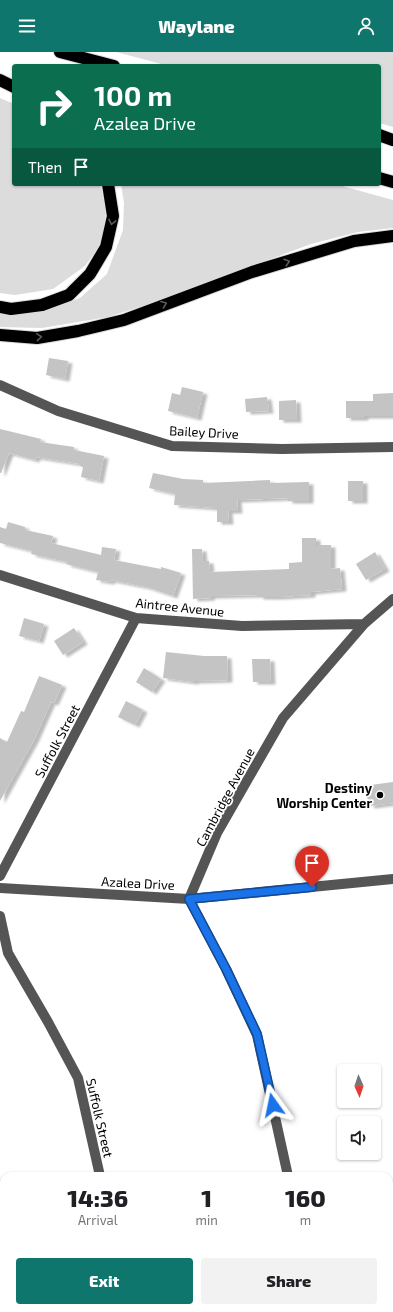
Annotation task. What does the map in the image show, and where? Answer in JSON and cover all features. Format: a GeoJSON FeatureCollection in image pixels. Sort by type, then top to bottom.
{"type":"FeatureCollection","features":[{"type":"Feature","properties":{"kind":"highway"},"geometry":{"type":"LineString","coordinates":[[60,52],[106,64]]}},
{"type":"Feature","properties":{"kind":"highway"},"geometry":{"type":"LineString","coordinates":[[0,76],[12,79]]}},
{"type":"Feature","properties":{"kind":"highway"},"geometry":{"type":"LineString","coordinates":[[0,80],[12,86]]}},
{"type":"Feature","properties":{"kind":"highway"},"geometry":{"type":"LineString","coordinates":[[381,136],[393,140]]}},
{"type":"Feature","properties":{"kind":"highway"},"geometry":{"type":"LineString","coordinates":[[381,179],[393,182]]}},
{"type":"Feature","properties":{"kind":"highway"},"geometry":{"type":"LineString","coordinates":[[0,307],[11,309],[42,305],[69,295],[90,274],[106,247],[113,216],[108,186]]}},
{"type":"Feature","properties":{"kind":"highway"},"geometry":{"type":"LineString","coordinates":[[0,335],[37,338],[78,331],[124,320],[252,272],[354,242],[393,236]]}},
{"type":"Feature","properties":{"kind":"street","name":"Bailey Drive"},"geometry":{"type":"LineString","coordinates":[[0,385],[58,411],[172,446],[282,449],[393,447]]}},
{"type":"Feature","properties":{"kind":"street","name":"Aintree Avenue"},"geometry":{"type":"LineString","coordinates":[[0,575],[136,618],[242,626],[364,624]]}},
{"type":"Feature","properties":{"kind":"street","name":"Cambridge Avenue"},"geometry":{"type":"LineString","coordinates":[[189,899],[217,832],[283,718],[364,624],[393,599]]}},
{"type":"Feature","properties":{"kind":"street","name":"Suffolk Street"},"geometry":{"type":"LineString","coordinates":[[0,876],[136,618]]}},
{"type":"Feature","properties":{"kind":"street","name":"Azalea Drive"},"geometry":{"type":"LineString","coordinates":[[0,888],[189,899],[393,879]]}},
{"type":"Feature","properties":{"kind":"street"},"geometry":{"type":"LineString","coordinates":[[189,899],[226,969],[257,1034],[287,1172]]}},
{"type":"Feature","properties":{"kind":"street","name":"Suffolk Street"},"geometry":{"type":"LineString","coordinates":[[0,916],[8,953],[78,1078],[99,1172]]}},
{"type":"Feature","properties":{"kind":"shaded area"},"geometry":{"type":"Polygon","coordinates":[[[116,52],[393,52],[393,127],[381,124],[381,64],[161,64],[116,52]]]}},
{"type":"Feature","properties":{"kind":"shaded area"},"geometry":{"type":"Polygon","coordinates":[[[0,98],[12,103],[12,186],[100,186],[106,213],[102,243],[85,266],[53,289],[15,295],[0,293],[0,98]]]}},
{"type":"Feature","properties":{"kind":"shaded area"},"geometry":{"type":"Polygon","coordinates":[[[121,186],[342,186],[393,200],[393,228],[358,232],[311,244],[155,302],[108,317],[42,328],[0,327],[0,312],[42,312],[80,298],[107,274],[123,230],[124,203],[121,186]]]}},
{"type":"Feature","properties":{"kind":"building"},"geometry":{"type":"Polygon","coordinates":[[[49,358],[68,361],[65,379],[46,375],[49,358]]]}},
{"type":"Feature","properties":{"kind":"building"},"geometry":{"type":"Polygon","coordinates":[[[182,387],[203,392],[197,418],[168,411],[172,393],[180,395],[182,387]]]}},
{"type":"Feature","properties":{"kind":"building"},"geometry":{"type":"Polygon","coordinates":[[[393,393],[393,416],[364,416],[364,418],[346,418],[346,401],[373,401],[373,394],[393,393]]]}},
{"type":"Feature","properties":{"kind":"building"},"geometry":{"type":"Polygon","coordinates":[[[267,397],[269,411],[246,412],[245,399],[267,397]]]}},
{"type":"Feature","properties":{"kind":"building"},"geometry":{"type":"Polygon","coordinates":[[[296,400],[297,420],[279,420],[279,401],[296,400]]]}},
{"type":"Feature","properties":{"kind":"building"},"geometry":{"type":"Polygon","coordinates":[[[0,429],[41,439],[40,442],[74,447],[74,450],[104,456],[99,481],[81,477],[83,467],[80,466],[80,464],[36,457],[35,460],[9,453],[0,473],[0,429]]]}},
{"type":"Feature","properties":{"kind":"building"},"geometry":{"type":"Polygon","coordinates":[[[153,473],[183,479],[203,480],[203,483],[270,480],[270,483],[309,482],[309,501],[288,501],[288,498],[237,500],[238,511],[228,511],[229,522],[217,522],[217,508],[174,505],[175,494],[149,488],[153,473]]]}},
{"type":"Feature","properties":{"kind":"building"},"geometry":{"type":"Polygon","coordinates":[[[348,481],[363,481],[363,501],[348,501],[348,481]]]}},
{"type":"Feature","properties":{"kind":"building"},"geometry":{"type":"Polygon","coordinates":[[[8,522],[25,527],[25,530],[53,536],[51,543],[101,555],[102,547],[116,549],[114,560],[161,569],[161,567],[181,573],[173,596],[146,587],[111,580],[110,582],[96,580],[98,572],[66,564],[67,562],[31,554],[32,551],[0,543],[0,527],[6,529],[8,522]]]}},
{"type":"Feature","properties":{"kind":"building"},"geometry":{"type":"Polygon","coordinates":[[[302,538],[316,538],[316,545],[331,545],[331,569],[340,568],[342,589],[311,592],[311,595],[278,597],[259,597],[259,595],[210,596],[211,598],[193,599],[192,549],[202,549],[203,561],[209,561],[210,572],[289,569],[289,563],[302,562],[302,538]]]}},
{"type":"Feature","properties":{"kind":"building"},"geometry":{"type":"Polygon","coordinates":[[[375,552],[385,569],[366,580],[356,564],[375,552]]]}},
{"type":"Feature","properties":{"kind":"building"},"geometry":{"type":"Polygon","coordinates":[[[24,618],[44,624],[39,641],[19,636],[24,618]]]}},
{"type":"Feature","properties":{"kind":"building"},"geometry":{"type":"Polygon","coordinates":[[[74,628],[83,642],[63,655],[54,641],[74,628]]]}},
{"type":"Feature","properties":{"kind":"building"},"geometry":{"type":"Polygon","coordinates":[[[166,652],[204,656],[227,656],[228,680],[194,682],[163,678],[166,652]]]}},
{"type":"Feature","properties":{"kind":"building"},"geometry":{"type":"Polygon","coordinates":[[[252,659],[270,659],[271,682],[253,682],[252,659]]]}},
{"type":"Feature","properties":{"kind":"building"},"geometry":{"type":"Polygon","coordinates":[[[144,668],[161,679],[152,692],[136,682],[144,668]]]}},
{"type":"Feature","properties":{"kind":"building"},"geometry":{"type":"Polygon","coordinates":[[[39,676],[62,685],[54,703],[51,702],[34,740],[0,801],[0,738],[7,742],[21,711],[24,712],[39,676]]]}},
{"type":"Feature","properties":{"kind":"building"},"geometry":{"type":"Polygon","coordinates":[[[126,701],[143,710],[135,725],[118,717],[126,701]]]}},
{"type":"Feature","properties":{"kind":"building","name":"Destiny Worship Center"},"geometry":{"type":"Polygon","coordinates":[[[393,782],[393,803],[370,806],[363,786],[393,782]]]}},
{"type":"Feature","properties":{"kind":"place","name":"Destiny Worship Center"},"geometry":{"type":"Point","coordinates":[380,795]}},
{"type":"Feature","properties":{"kind":"route"},"geometry":{"type":"LineString","coordinates":[[273,1105],[257,1034],[226,969],[189,899],[312,887]]}}]}
